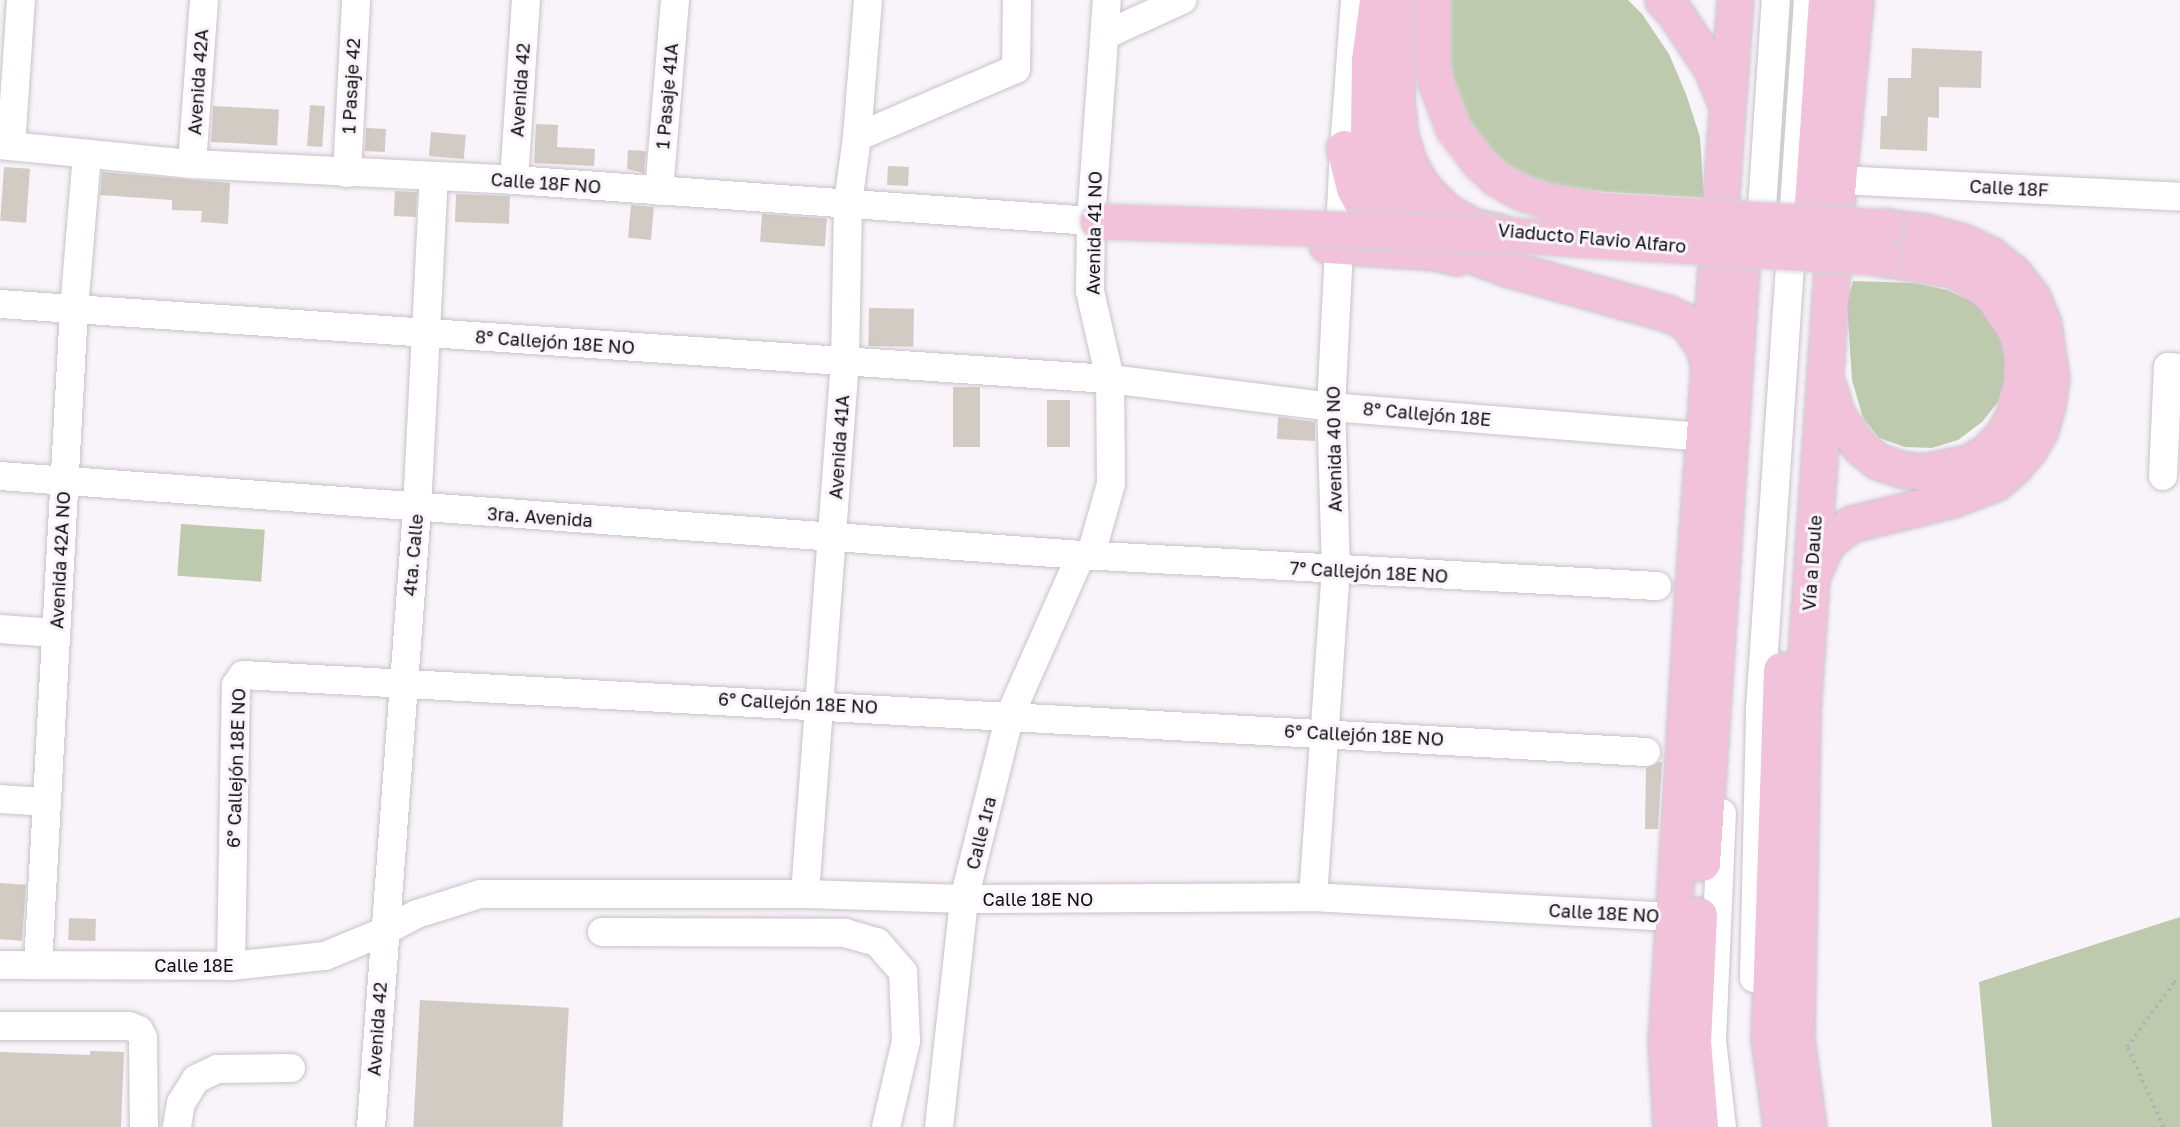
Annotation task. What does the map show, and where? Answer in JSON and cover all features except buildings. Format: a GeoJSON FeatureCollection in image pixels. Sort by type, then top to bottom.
{"type":"FeatureCollection","features":[{"type":"Feature","properties":{"kind":"main road"},"geometry":{"type":"LineString","coordinates":[[1377,0],[1369,61],[1368,132],[1381,181],[1405,217],[1453,248],[1510,252]]}},
{"type":"Feature","properties":{"kind":"main road","name":"Viaducto Flavio Alfaro"},"geometry":{"type":"LineString","coordinates":[[1401,0],[1396,99],[1400,135],[1408,162],[1423,188],[1446,211],[1510,252],[1884,243]]}},
{"type":"Feature","properties":{"kind":"main road"},"geometry":{"type":"LineString","coordinates":[[1432,0],[1434,74],[1453,129],[1479,163],[1495,178],[1519,191],[1559,204],[1884,243],[1950,269],[1974,281],[1992,295],[2017,333],[2022,358],[2021,387],[2014,415],[2002,436],[1986,453],[1968,463],[1923,472],[1900,469],[1877,461],[1846,432],[1830,395],[1826,364]]}},
{"type":"Feature","properties":{"kind":"main road"},"geometry":{"type":"LineString","coordinates":[[1662,0],[1675,13],[1712,69],[1728,110]]}},
{"type":"Feature","properties":{"kind":"main road"},"geometry":{"type":"LineString","coordinates":[[1700,1127],[1688,917],[1684,723],[1735,0]]}},
{"type":"Feature","properties":{"kind":"main road"},"geometry":{"type":"LineString","coordinates":[[1671,1127],[1666,1042],[1688,917],[1758,0]]}},
{"type":"Feature","properties":{"kind":"main road","name":"Vía a Daule"},"geometry":{"type":"LineString","coordinates":[[1781,1127],[1769,1039],[1778,710],[1826,0]]}},
{"type":"Feature","properties":{"kind":"main road","name":"Vía a Daule"},"geometry":{"type":"LineString","coordinates":[[1808,1127],[1796,1038],[1802,713],[1838,180],[1854,16],[1867,0]]}},
{"type":"Feature","properties":{"kind":"main road"},"geometry":{"type":"LineString","coordinates":[[1344,148],[1354,188],[1373,223],[1388,235],[1434,252]]}},
{"type":"Feature","properties":{"kind":"main road"},"geometry":{"type":"LineString","coordinates":[[1095,221],[1149,237],[1434,252],[1510,252]]}},
{"type":"Feature","properties":{"kind":"main road"},"geometry":{"type":"LineString","coordinates":[[1095,221],[1510,252],[1686,322],[1703,345],[1709,368]]}},
{"type":"Feature","properties":{"kind":"main road"},"geometry":{"type":"LineString","coordinates":[[1811,586],[1817,559],[1827,542],[1840,530],[1851,524],[1964,496],[1995,482],[2014,467],[2029,449],[2040,430],[2047,406],[2051,378],[2043,324],[2032,298],[2013,273],[1991,255],[1963,242],[1926,232],[1884,243]]}},
{"type":"Feature","properties":{"kind":"street"},"geometry":{"type":"LineString","coordinates":[[5,145],[21,0]]}},
{"type":"Feature","properties":{"kind":"street","name":"Avenida 42A"},"geometry":{"type":"LineString","coordinates":[[192,164],[204,0]]}},
{"type":"Feature","properties":{"kind":"street","name":"1 Pasaje 42"},"geometry":{"type":"LineString","coordinates":[[346,173],[356,0]]}},
{"type":"Feature","properties":{"kind":"street","name":"Avenida 42"},"geometry":{"type":"LineString","coordinates":[[514,180],[526,0]]}},
{"type":"Feature","properties":{"kind":"street","name":"1 Pasaje 41A"},"geometry":{"type":"LineString","coordinates":[[659,191],[675,0]]}},
{"type":"Feature","properties":{"kind":"street","name":"Avenida 41A"},"geometry":{"type":"LineString","coordinates":[[805,894],[845,361],[848,203],[857,137],[868,0]]}},
{"type":"Feature","properties":{"kind":"street"},"geometry":{"type":"LineString","coordinates":[[857,137],[1016,69],[1017,0]]}},
{"type":"Feature","properties":{"kind":"street","name":"Avenida 41 NO"},"geometry":{"type":"LineString","coordinates":[[1087,551],[1111,484],[1110,379],[1090,291],[1107,0]]}},
{"type":"Feature","properties":{"kind":"street"},"geometry":{"type":"LineString","coordinates":[[1105,35],[1182,0]]}},
{"type":"Feature","properties":{"kind":"street","name":"Avenida 40 NO"},"geometry":{"type":"LineString","coordinates":[[1312,897],[1336,571],[1331,407],[1344,148],[1356,0]]}},
{"type":"Feature","properties":{"kind":"street"},"geometry":{"type":"LineString","coordinates":[[1722,1127],[1712,1040],[1719,883],[1776,0]]}},
{"type":"Feature","properties":{"kind":"street"},"geometry":{"type":"LineString","coordinates":[[1765,1127],[1754,1039],[1760,709],[1808,0]]}},
{"type":"Feature","properties":{"kind":"street","name":"Calle 18F NO"},"geometry":{"type":"LineString","coordinates":[[5,145],[192,164],[514,180],[1095,221]]}},
{"type":"Feature","properties":{"kind":"street","name":"Avenida 42A NO"},"geometry":{"type":"LineString","coordinates":[[38,965],[74,309],[87,155]]}},
{"type":"Feature","properties":{"kind":"street","name":"4ta. Calle"},"geometry":{"type":"LineString","coordinates":[[383,932],[417,509],[434,177]]}},
{"type":"Feature","properties":{"kind":"street","name":"Calle 18F"},"geometry":{"type":"LineString","coordinates":[[1838,180],[2180,197]]}},
{"type":"Feature","properties":{"kind":"street","name":"8° Callejón 18E NO"},"geometry":{"type":"LineString","coordinates":[[0,304],[1110,379]]}},
{"type":"Feature","properties":{"kind":"street"},"geometry":{"type":"LineString","coordinates":[[2164,476],[2168,367],[2180,368]]}},
{"type":"Feature","properties":{"kind":"street","name":"8° Callejón 18E"},"geometry":{"type":"LineString","coordinates":[[1110,379],[1331,407],[1704,437]]}},
{"type":"Feature","properties":{"kind":"street","name":"3ra. Avenida"},"geometry":{"type":"LineString","coordinates":[[0,476],[417,509],[1087,551]]}},
{"type":"Feature","properties":{"kind":"street","name":"7° Callejón 18E NO"},"geometry":{"type":"LineString","coordinates":[[1087,551],[1336,571],[1657,586]]}},
{"type":"Feature","properties":{"kind":"street","name":"Calle 1ra"},"geometry":{"type":"LineString","coordinates":[[939,1127],[964,899],[1010,715],[1087,551]]}},
{"type":"Feature","properties":{"kind":"street"},"geometry":{"type":"LineString","coordinates":[[0,629],[55,632]]}},
{"type":"Feature","properties":{"kind":"street","name":"6° Callejón 18E NO"},"geometry":{"type":"LineString","coordinates":[[231,966],[236,685],[243,674],[1325,732],[1646,752]]}},
{"type":"Feature","properties":{"kind":"street"},"geometry":{"type":"LineString","coordinates":[[0,799],[46,802]]}},
{"type":"Feature","properties":{"kind":"street","name":"Calle 18E NO"},"geometry":{"type":"LineString","coordinates":[[383,932],[417,914],[480,894],[805,894],[964,899],[1312,897],[1688,917]]}},
{"type":"Feature","properties":{"kind":"street","name":"Avenida 42"},"geometry":{"type":"LineString","coordinates":[[371,1127],[383,932]]}},
{"type":"Feature","properties":{"kind":"street","name":"Calle 18E"},"geometry":{"type":"LineString","coordinates":[[0,965],[231,966],[325,956],[383,932]]}},
{"type":"Feature","properties":{"kind":"street"},"geometry":{"type":"LineString","coordinates":[[601,932],[845,933],[877,942],[903,972],[906,1041],[886,1127]]}},
{"type":"Feature","properties":{"kind":"street"},"geometry":{"type":"LineString","coordinates":[[0,1026],[129,1026],[139,1030],[143,1038],[145,1127]]}},
{"type":"Feature","properties":{"kind":"street"},"geometry":{"type":"LineString","coordinates":[[177,1127],[181,1103],[196,1079],[217,1069],[291,1068]]}},
{"type":"Feature","properties":{"kind":"path"},"geometry":{"type":"LineString","coordinates":[[2164,1127],[2127,1046],[2174,982],[2180,980]]}},
{"type":"Feature","properties":{"kind":"green space"},"geometry":{"type":"Polygon","coordinates":[[[1446,0],[1628,0],[1642,14],[1669,54],[1686,94],[1700,137],[1704,198],[1592,191],[1547,184],[1517,172],[1485,150],[1464,119],[1451,91],[1442,18],[1446,0]]]}},
{"type":"Feature","properties":{"kind":"green space"},"geometry":{"type":"Polygon","coordinates":[[[1853,281],[1915,283],[1947,290],[1975,303],[1995,326],[2005,351],[2004,381],[1998,402],[1982,422],[1958,440],[1932,448],[1905,447],[1879,438],[1863,418],[1852,380],[1847,305],[1853,281]]]}},
{"type":"Feature","properties":{"kind":"green space"},"geometry":{"type":"Polygon","coordinates":[[[181,524],[265,530],[261,582],[177,576],[181,524]]]}},
{"type":"Feature","properties":{"kind":"green space"},"geometry":{"type":"Polygon","coordinates":[[[2180,917],[2180,1127],[1992,1127],[1979,982],[2180,917]]]}}]}
